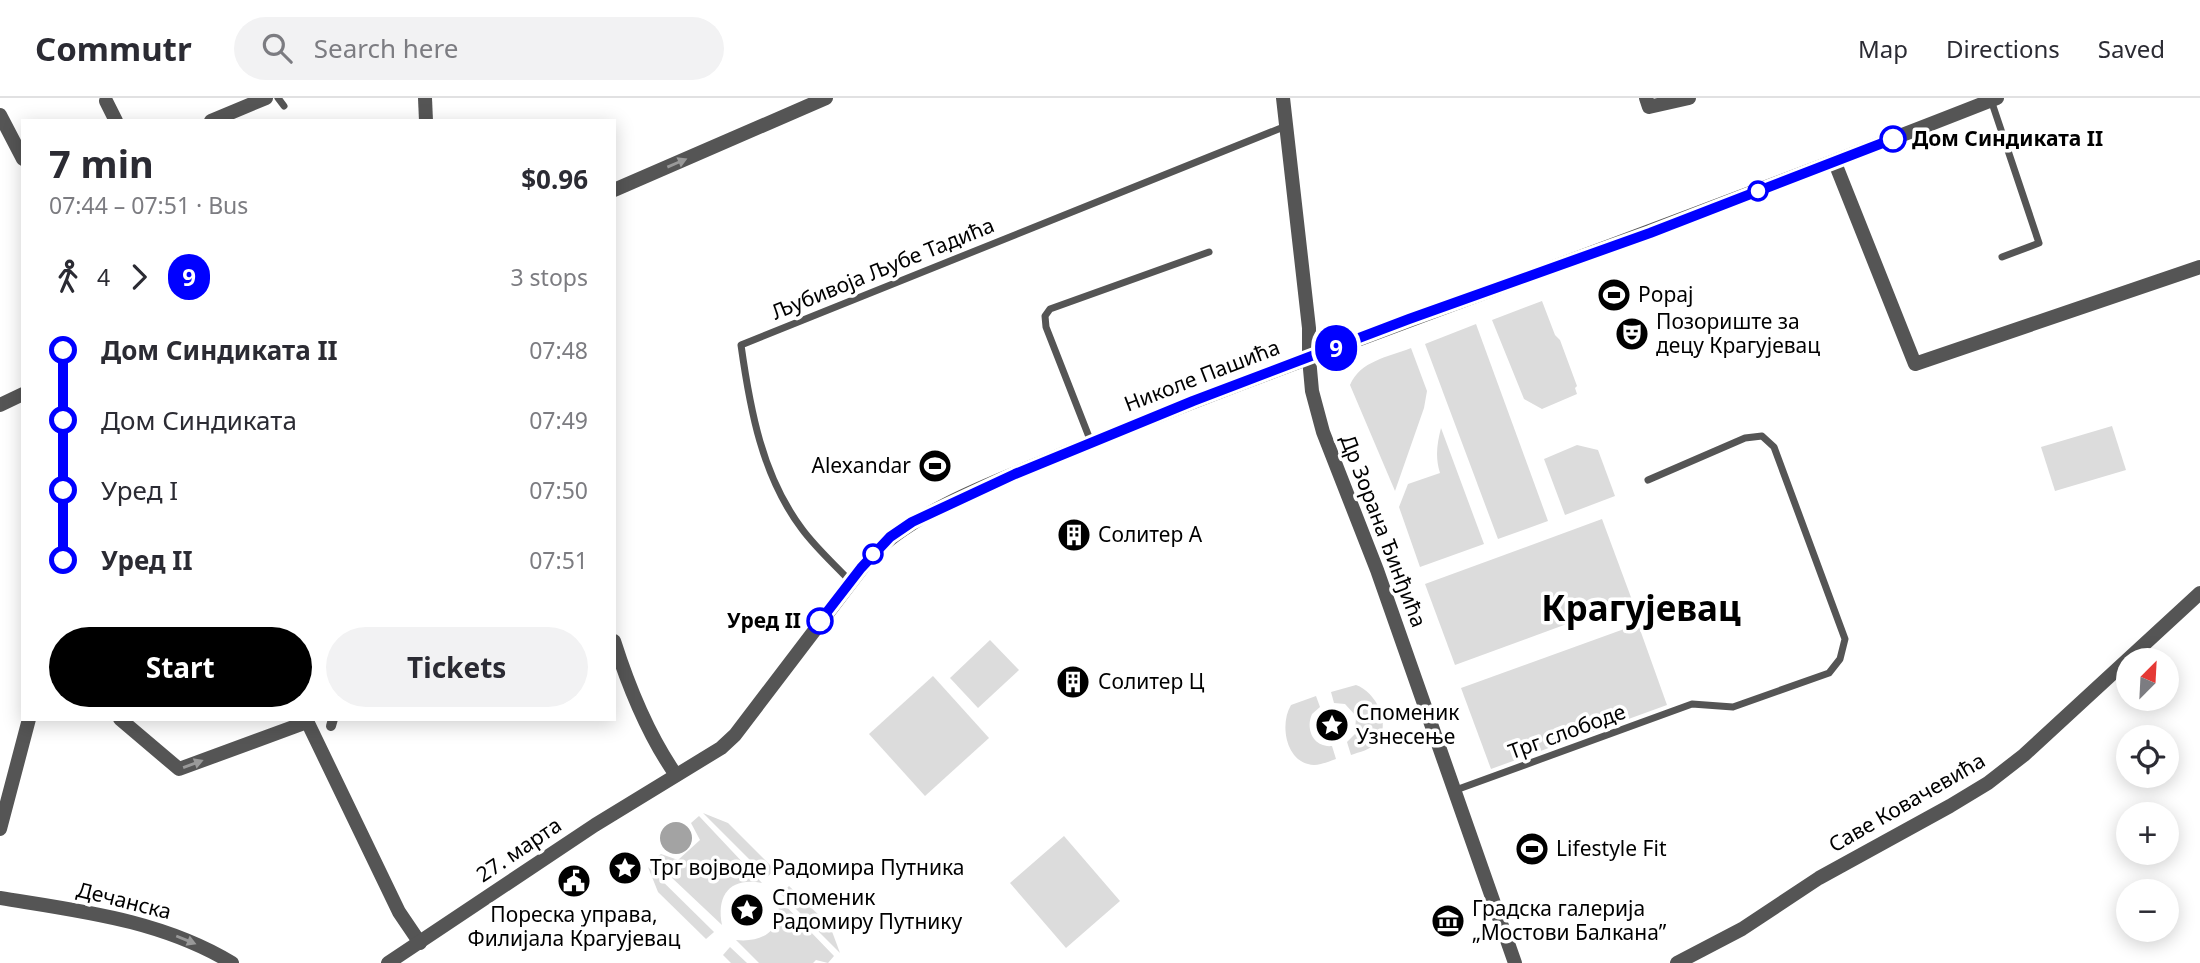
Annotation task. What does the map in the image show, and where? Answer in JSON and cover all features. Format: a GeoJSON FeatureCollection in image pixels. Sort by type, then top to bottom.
{"type":"FeatureCollection","features":[{"type":"Feature","properties":{"kind":"street"},"geometry":{"type":"LineString","coordinates":[[216,119],[250,111],[266,98]]}},
{"type":"Feature","properties":{"kind":"street"},"geometry":{"type":"LineString","coordinates":[[425,98],[426,119]]}},
{"type":"Feature","properties":{"kind":"street"},"geometry":{"type":"LineString","coordinates":[[616,189],[826,98]]}},
{"type":"Feature","properties":{"kind":"street","name":"Др Зорана Ђинђића"},"geometry":{"type":"LineString","coordinates":[[1283,98],[1309,328],[1308,358],[1312,391],[1323,432],[1377,570],[1515,963]]}},
{"type":"Feature","properties":{"kind":"street"},"geometry":{"type":"LineString","coordinates":[[1646,98],[1649,107],[1689,98]]}},
{"type":"Feature","properties":{"kind":"street","name":"Николе Пашића"},"geometry":{"type":"LineString","coordinates":[[676,775],[721,748],[735,735],[850,581],[890,537],[912,522],[1091,442],[1409,319],[1650,233],[1835,163],[1994,99]]}},
{"type":"Feature","properties":{"kind":"street"},"geometry":{"type":"LineString","coordinates":[[106,101],[115,119]]}},
{"type":"Feature","properties":{"kind":"street"},"geometry":{"type":"LineString","coordinates":[[0,115],[21,155]]}},
{"type":"Feature","properties":{"kind":"street"},"geometry":{"type":"LineString","coordinates":[[1835,163],[1915,364],[2200,267]]}},
{"type":"Feature","properties":{"kind":"street"},"geometry":{"type":"LineString","coordinates":[[0,405],[21,395]]}},
{"type":"Feature","properties":{"kind":"street","name":"Саве Ковачевића"},"geometry":{"type":"LineString","coordinates":[[1676,963],[1742,929],[1819,878],[1988,783],[2024,755],[2200,593]]}},
{"type":"Feature","properties":{"kind":"street"},"geometry":{"type":"LineString","coordinates":[[616,647],[658,749],[676,775]]}},
{"type":"Feature","properties":{"kind":"street"},"geometry":{"type":"LineString","coordinates":[[0,829],[28,721]]}},
{"type":"Feature","properties":{"kind":"street"},"geometry":{"type":"LineString","coordinates":[[122,721],[179,769],[307,721],[399,912],[420,943]]}},
{"type":"Feature","properties":{"kind":"street","name":"27. марта"},"geometry":{"type":"LineString","coordinates":[[388,963],[595,825],[676,775]]}},
{"type":"Feature","properties":{"kind":"street","name":"Дечанска"},"geometry":{"type":"LineString","coordinates":[[0,898],[85,912],[160,930],[209,949],[232,963]]}},
{"type":"Feature","properties":{"kind":"lane"},"geometry":{"type":"LineString","coordinates":[[278,98],[284,106]]}},
{"type":"Feature","properties":{"kind":"lane"},"geometry":{"type":"LineString","coordinates":[[1994,99],[2039,243],[2002,257]]}},
{"type":"Feature","properties":{"kind":"lane","name":"Љубивоја Љубе Тадића"},"geometry":{"type":"LineString","coordinates":[[850,581],[800,527],[766,464],[753,420],[741,345],[1286,126]]}},
{"type":"Feature","properties":{"kind":"lane"},"geometry":{"type":"LineString","coordinates":[[1091,442],[1046,327],[1045,316],[1050,309],[1209,252]]}},
{"type":"Feature","properties":{"kind":"lane","name":"Трг слободе"},"geometry":{"type":"LineString","coordinates":[[1453,792],[1692,704],[1733,707],[1829,673],[1840,659],[1845,639],[1774,447],[1762,436],[1745,438],[1648,480]]}},
{"type":"Feature","properties":{"kind":"shaded area"},"geometry":{"type":"Polygon","coordinates":[[[1542,301],[1555,335],[1560,340],[1577,386],[1577,394],[1542,409],[1524,399],[1492,320],[1542,301]]]}},
{"type":"Feature","properties":{"kind":"shaded area"},"geometry":{"type":"Polygon","coordinates":[[[1476,324],[1548,521],[1498,539],[1425,344],[1476,324]]]}},
{"type":"Feature","properties":{"kind":"shaded area"},"geometry":{"type":"Polygon","coordinates":[[[1411,348],[1427,391],[1424,408],[1395,491],[1350,385],[1368,365],[1411,348]]]}},
{"type":"Feature","properties":{"kind":"shaded area"},"geometry":{"type":"Polygon","coordinates":[[[2112,426],[2126,470],[2055,491],[2041,447],[2112,426]]]}},
{"type":"Feature","properties":{"kind":"shaded area"},"geometry":{"type":"Polygon","coordinates":[[[1441,428],[1484,544],[1420,567],[1399,507],[1408,484],[1440,473],[1437,450],[1441,428]]]}},
{"type":"Feature","properties":{"kind":"shaded area"},"geometry":{"type":"Polygon","coordinates":[[[1577,445],[1598,450],[1615,496],[1565,515],[1544,459],[1577,445]]]}},
{"type":"Feature","properties":{"kind":"shaded area"},"geometry":{"type":"Polygon","coordinates":[[[1602,519],[1632,600],[1455,665],[1425,584],[1602,519]]]}},
{"type":"Feature","properties":{"kind":"shaded area"},"geometry":{"type":"Polygon","coordinates":[[[1638,624],[1667,705],[1491,769],[1461,688],[1638,624]]]}},
{"type":"Feature","properties":{"kind":"shaded area"},"geometry":{"type":"Polygon","coordinates":[[[990,640],[1019,670],[978,708],[950,678],[990,640]]]}},
{"type":"Feature","properties":{"kind":"shaded area"},"geometry":{"type":"Polygon","coordinates":[[[933,676],[989,738],[925,796],[869,734],[933,676]]]}},
{"type":"Feature","properties":{"kind":"shaded area"},"geometry":{"type":"Polygon","coordinates":[[[1356,685],[1370,694],[1375,701],[1380,709],[1383,726],[1374,745],[1351,755],[1347,742],[1355,734],[1356,716],[1345,704],[1334,703],[1331,692],[1356,685]]]}},
{"type":"Feature","properties":{"kind":"shaded area"},"geometry":{"type":"Polygon","coordinates":[[[1316,696],[1320,707],[1312,714],[1311,732],[1320,744],[1332,746],[1336,759],[1311,765],[1294,755],[1285,730],[1291,705],[1316,696]]]}},
{"type":"Feature","properties":{"kind":"shaded area"},"geometry":{"type":"Polygon","coordinates":[[[703,813],[728,823],[775,870],[767,877],[703,813]]]}},
{"type":"Feature","properties":{"kind":"shaded area"},"geometry":{"type":"Polygon","coordinates":[[[699,816],[762,883],[742,883],[728,890],[721,905],[722,925],[653,860],[661,854],[678,860],[700,840],[691,823],[699,816]]]}},
{"type":"Feature","properties":{"kind":"shaded area"},"geometry":{"type":"Polygon","coordinates":[[[676,822],[687,827],[692,838],[687,849],[676,854],[665,849],[660,838],[665,827],[676,822]]]}},
{"type":"Feature","properties":{"kind":"shaded area"},"geometry":{"type":"Polygon","coordinates":[[[1064,836],[1120,901],[1066,948],[1010,883],[1064,836]]]}},
{"type":"Feature","properties":{"kind":"shaded area"},"geometry":{"type":"Polygon","coordinates":[[[648,867],[714,932],[706,939],[658,892],[648,867]]]}},
{"type":"Feature","properties":{"kind":"shaded area"},"geometry":{"type":"Polygon","coordinates":[[[789,886],[830,926],[840,953],[781,894],[789,886]]]}},
{"type":"Feature","properties":{"kind":"shaded area"},"geometry":{"type":"Polygon","coordinates":[[[777,897],[834,956],[828,963],[816,960],[813,963],[759,963],[736,940],[756,939],[770,931],[778,917],[777,897]]]}},
{"type":"Feature","properties":{"kind":"shaded area"},"geometry":{"type":"Polygon","coordinates":[[[730,947],[747,963],[731,963],[723,955],[730,947]]]}},
{"type":"Feature","properties":{"kind":"bus line","name":"9"},"geometry":{"type":"LineString","coordinates":[[820,621],[850,581],[890,537],[912,522],[1015,474],[1193,401],[1409,319],[1650,233],[1893,139]]}},
{"type":"Feature","properties":{"kind":"place","name":"Дом Синдиката II"},"geometry":{"type":"Point","coordinates":[1893,139]}},
{"type":"Feature","properties":{"kind":"place","name":"Popaj"},"geometry":{"type":"Point","coordinates":[1614,295]}},
{"type":"Feature","properties":{"kind":"place","name":"Позориште за децу Крагујевац"},"geometry":{"type":"Point","coordinates":[1632,334]}},
{"type":"Feature","properties":{"kind":"place","name":"Alexandar"},"geometry":{"type":"Point","coordinates":[935,466]}},
{"type":"Feature","properties":{"kind":"place","name":"Солитер А"},"geometry":{"type":"Point","coordinates":[1074,535]}},
{"type":"Feature","properties":{"kind":"place","name":"Уред II"},"geometry":{"type":"Point","coordinates":[820,621]}},
{"type":"Feature","properties":{"kind":"place","name":"Солитер Ц"},"geometry":{"type":"Point","coordinates":[1073,682]}},
{"type":"Feature","properties":{"kind":"place","name":"Споменик Узнесење"},"geometry":{"type":"Point","coordinates":[1332,725]}},
{"type":"Feature","properties":{"kind":"place","name":"Lifestyle Fit"},"geometry":{"type":"Point","coordinates":[1532,849]}},
{"type":"Feature","properties":{"kind":"place","name":"Трг војводе Радомира Путника"},"geometry":{"type":"Point","coordinates":[625,868]}},
{"type":"Feature","properties":{"kind":"place","name":"Пореска управа, Филијала Крагујевац"},"geometry":{"type":"Point","coordinates":[574,881]}},
{"type":"Feature","properties":{"kind":"place","name":"Споменик Радомиру Путнику"},"geometry":{"type":"Point","coordinates":[747,910]}},
{"type":"Feature","properties":{"kind":"place","name":"Градска галерија „Мостови Балкана”"},"geometry":{"type":"Point","coordinates":[1448,921]}},
{"type":"Feature","properties":{"kind":"district","name":"Крагујевац"},"geometry":{"type":"Point","coordinates":[1641,609]}}]}
